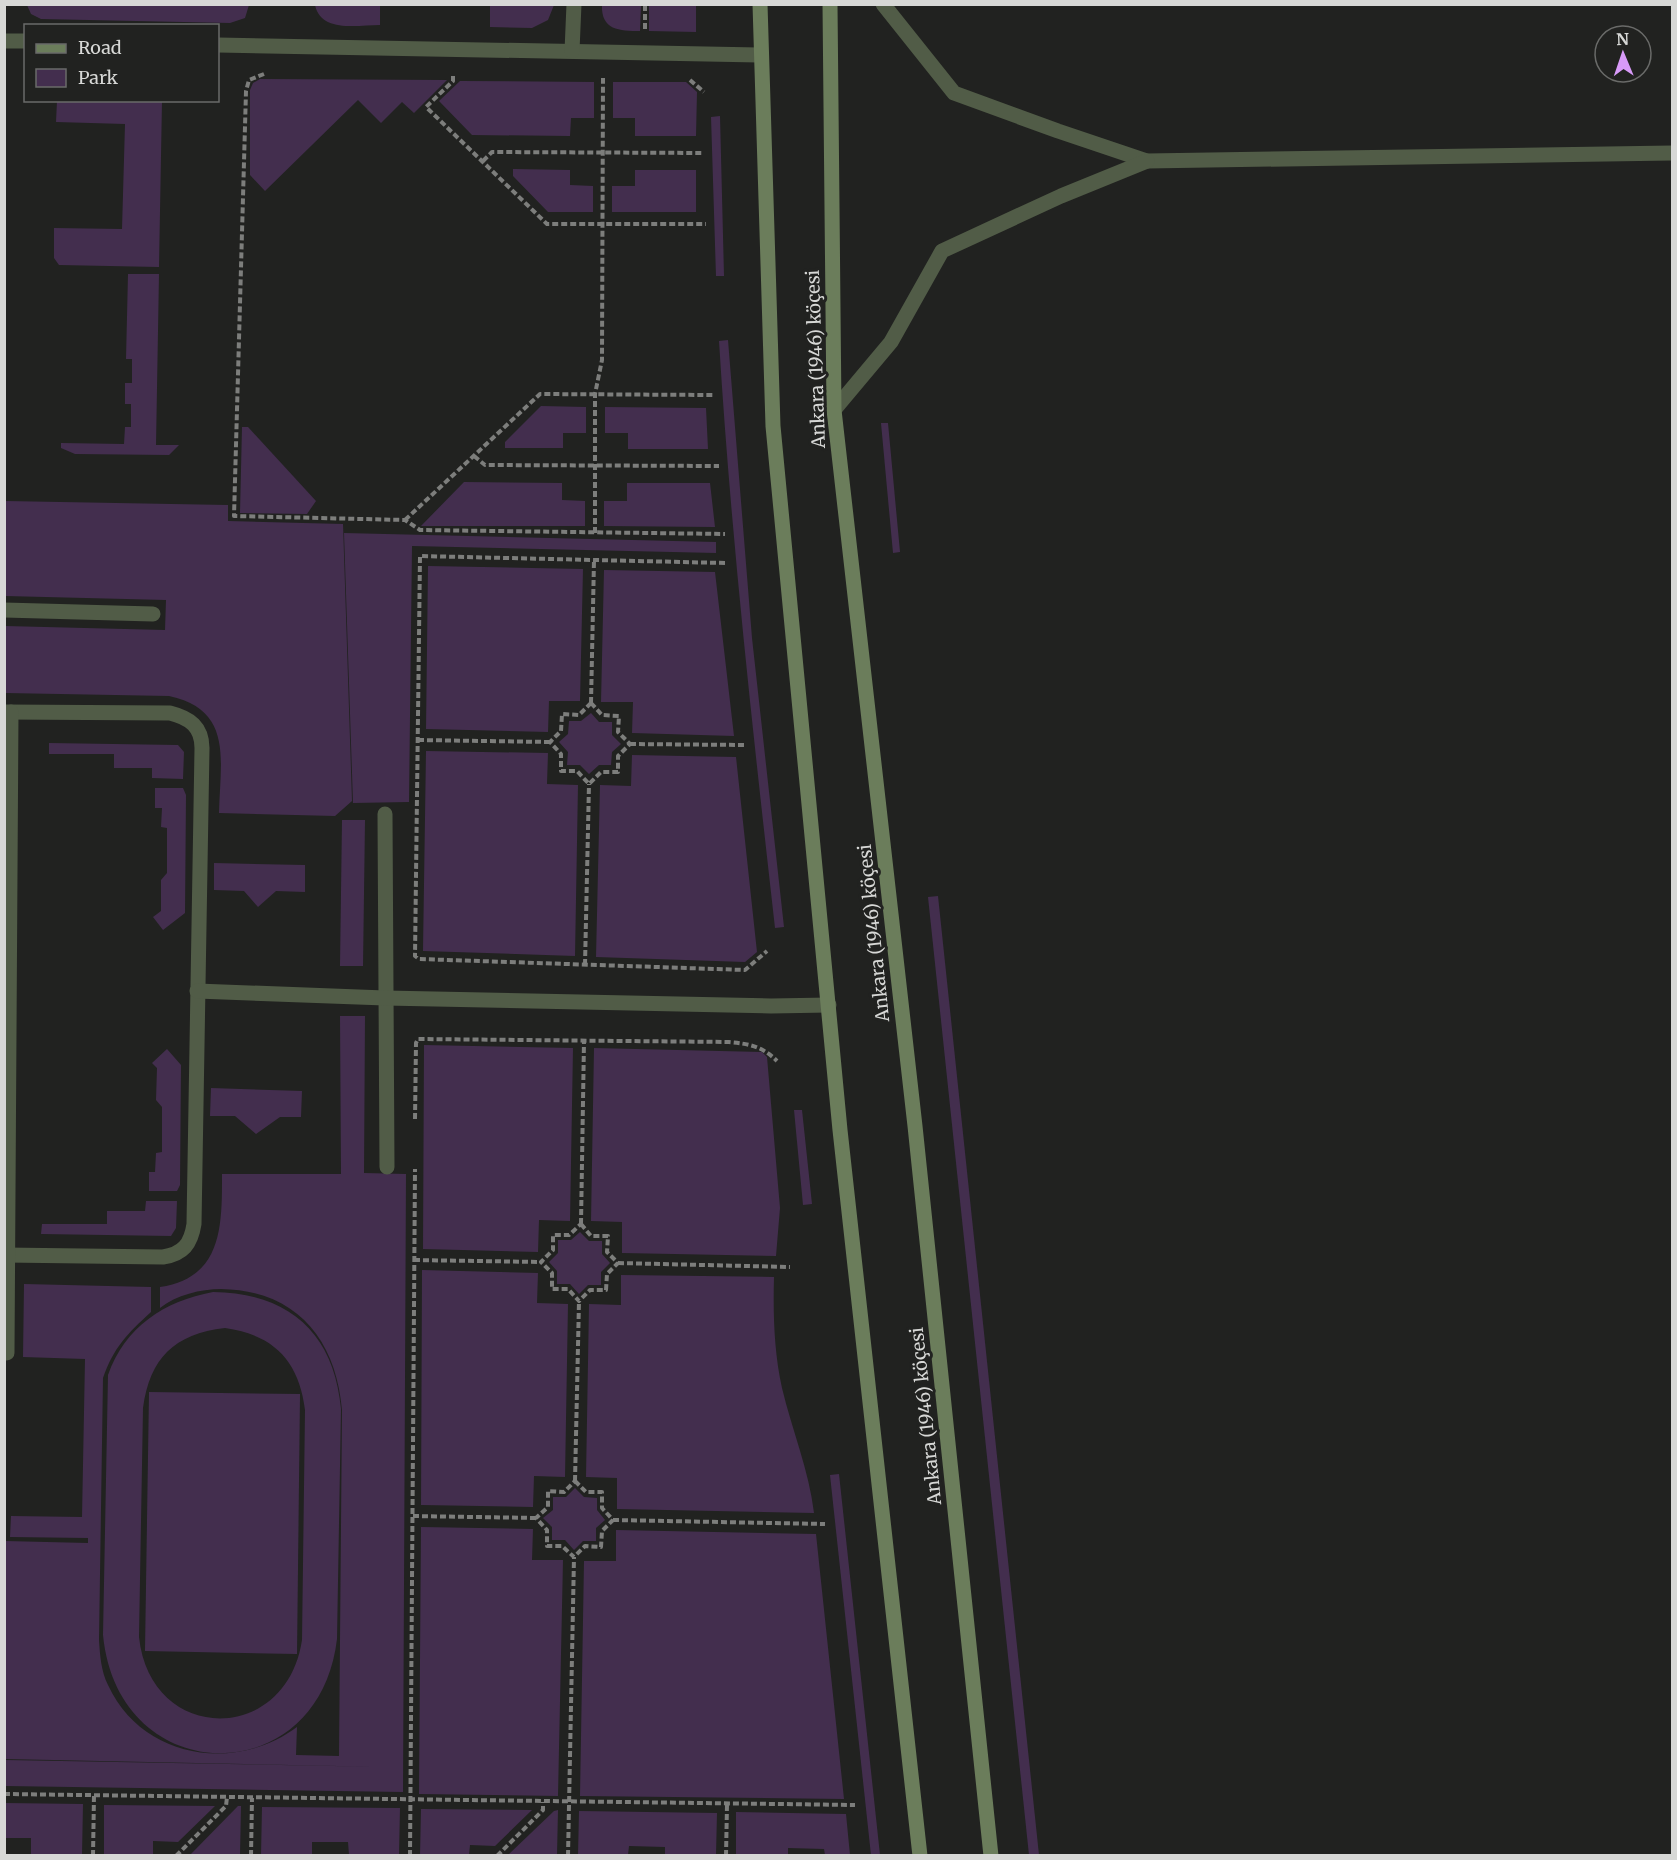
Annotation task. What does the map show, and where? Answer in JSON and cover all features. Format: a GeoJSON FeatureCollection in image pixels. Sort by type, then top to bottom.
{"type":"FeatureCollection","features":[{"type":"Feature","properties":{"kind":"main road"},"geometry":{"type":"LineString","coordinates":[[760,4],[759,55],[772,426],[829,1005],[920,1856]]}},
{"type":"Feature","properties":{"kind":"main road","name":"Ankara (1946) köçesi"},"geometry":{"type":"LineString","coordinates":[[830,4],[834,410],[915,1126],[992,1856]]}},
{"type":"Feature","properties":{"kind":"street"},"geometry":{"type":"LineString","coordinates":[[572,51],[574,4]]}},
{"type":"Feature","properties":{"kind":"street"},"geometry":{"type":"LineString","coordinates":[[883,4],[954,93],[1147,161],[1672,153]]}},
{"type":"Feature","properties":{"kind":"street"},"geometry":{"type":"LineString","coordinates":[[4,41],[24,41]]}},
{"type":"Feature","properties":{"kind":"street"},"geometry":{"type":"LineString","coordinates":[[219,45],[759,55]]}},
{"type":"Feature","properties":{"kind":"street"},"geometry":{"type":"LineString","coordinates":[[834,410],[891,342],[942,251],[1061,196],[1147,161]]}},
{"type":"Feature","properties":{"kind":"street"},"geometry":{"type":"LineString","coordinates":[[4,610],[153,614]]}},
{"type":"Feature","properties":{"kind":"street"},"geometry":{"type":"LineString","coordinates":[[5,1256],[163,1257],[174,1256],[189,1242],[194,1224],[202,735],[196,726],[184,717],[170,713],[8,712],[5,1256],[9,1277],[6,1353]]}},
{"type":"Feature","properties":{"kind":"street"},"geometry":{"type":"LineString","coordinates":[[385,814],[387,1167]]}},
{"type":"Feature","properties":{"kind":"street"},"geometry":{"type":"LineString","coordinates":[[197,991],[385,998],[771,1006],[829,1005]]}},
{"type":"Feature","properties":{"kind":"path"},"geometry":{"type":"LineString","coordinates":[[644,35],[645,4]]}},
{"type":"Feature","properties":{"kind":"path"},"geometry":{"type":"LineString","coordinates":[[274,74],[254,76],[249,80],[246,91],[234,516],[405,520],[420,530],[725,534]]}},
{"type":"Feature","properties":{"kind":"path"},"geometry":{"type":"LineString","coordinates":[[441,76],[465,76]]}},
{"type":"Feature","properties":{"kind":"path"},"geometry":{"type":"LineString","coordinates":[[453,76],[453,81],[426,107],[547,224],[706,224]]}},
{"type":"Feature","properties":{"kind":"path"},"geometry":{"type":"LineString","coordinates":[[592,77],[614,77]]}},
{"type":"Feature","properties":{"kind":"path"},"geometry":{"type":"LineString","coordinates":[[595,533],[595,394],[602,360],[603,77]]}},
{"type":"Feature","properties":{"kind":"path"},"geometry":{"type":"LineString","coordinates":[[688,78],[704,92]]}},
{"type":"Feature","properties":{"kind":"path"},"geometry":{"type":"LineString","coordinates":[[483,162],[492,152],[704,153]]}},
{"type":"Feature","properties":{"kind":"path"},"geometry":{"type":"LineString","coordinates":[[405,520],[540,394],[714,395]]}},
{"type":"Feature","properties":{"kind":"path"},"geometry":{"type":"LineString","coordinates":[[474,456],[485,465],[718,466]]}},
{"type":"Feature","properties":{"kind":"path"},"geometry":{"type":"LineString","coordinates":[[725,563],[420,556],[416,958],[745,970],[767,951]]}},
{"type":"Feature","properties":{"kind":"path"},"geometry":{"type":"LineString","coordinates":[[594,560],[591,703],[602,715],[619,716],[618,732],[630,744],[744,745]]}},
{"type":"Feature","properties":{"kind":"path"},"geometry":{"type":"LineString","coordinates":[[418,740],[550,742],[561,731],[562,714],[579,715],[591,703]]}},
{"type":"Feature","properties":{"kind":"path"},"geometry":{"type":"LineString","coordinates":[[550,742],[561,754],[561,771],[577,771],[589,784]]}},
{"type":"Feature","properties":{"kind":"path"},"geometry":{"type":"LineString","coordinates":[[585,965],[589,784],[601,772],[618,772],[618,756],[630,744]]}},
{"type":"Feature","properties":{"kind":"path"},"geometry":{"type":"LineString","coordinates":[[415,1122],[416,1040],[729,1042],[752,1044],[766,1050],[777,1061]]}},
{"type":"Feature","properties":{"kind":"path"},"geometry":{"type":"LineString","coordinates":[[414,1260],[541,1262],[553,1251],[553,1235],[569,1235],[580,1224],[584,1041]]}},
{"type":"Feature","properties":{"kind":"path"},"geometry":{"type":"LineString","coordinates":[[410,1856],[415,1167]]}},
{"type":"Feature","properties":{"kind":"path"},"geometry":{"type":"LineString","coordinates":[[580,1224],[591,1236],[608,1236],[607,1252],[618,1263],[790,1267]]}},
{"type":"Feature","properties":{"kind":"path"},"geometry":{"type":"LineString","coordinates":[[541,1262],[552,1274],[552,1289],[568,1289],[579,1301]]}},
{"type":"Feature","properties":{"kind":"path"},"geometry":{"type":"LineString","coordinates":[[413,1516],[536,1518],[548,1507],[548,1491],[564,1492],[575,1481],[579,1301],[590,1290],[606,1290],[607,1274],[618,1263]]}},
{"type":"Feature","properties":{"kind":"path"},"geometry":{"type":"LineString","coordinates":[[575,1481],[586,1492],[602,1492],[602,1508],[613,1520]]}},
{"type":"Feature","properties":{"kind":"path"},"geometry":{"type":"LineString","coordinates":[[536,1518],[547,1530],[547,1546],[562,1546],[574,1557]]}},
{"type":"Feature","properties":{"kind":"path"},"geometry":{"type":"LineString","coordinates":[[568,1856],[574,1557],[585,1546],[601,1547],[602,1531],[613,1520],[825,1524]]}},
{"type":"Feature","properties":{"kind":"path"},"geometry":{"type":"LineString","coordinates":[[4,1794],[855,1805]]}},
{"type":"Feature","properties":{"kind":"path"},"geometry":{"type":"LineString","coordinates":[[93,1856],[94,1796]]}},
{"type":"Feature","properties":{"kind":"path"},"geometry":{"type":"LineString","coordinates":[[176,1856],[226,1806],[226,1797]]}},
{"type":"Feature","properties":{"kind":"path"},"geometry":{"type":"LineString","coordinates":[[251,1856],[252,1798]]}},
{"type":"Feature","properties":{"kind":"path"},"geometry":{"type":"LineString","coordinates":[[496,1856],[543,1810],[543,1802]]}},
{"type":"Feature","properties":{"kind":"path"},"geometry":{"type":"LineString","coordinates":[[726,1856],[727,1804]]}},
{"type":"Feature","properties":{"kind":"green space"},"geometry":{"type":"Polygon","coordinates":[[[249,4],[245,18],[230,23],[41,19],[31,14],[27,5],[249,4]]]}},
{"type":"Feature","properties":{"kind":"green space"},"geometry":{"type":"Polygon","coordinates":[[[490,4],[554,5],[548,20],[532,28],[490,27],[490,4]]]}},
{"type":"Feature","properties":{"kind":"green space"},"geometry":{"type":"Polygon","coordinates":[[[315,5],[380,5],[380,25],[341,26],[332,24],[324,20],[315,5]]]}},
{"type":"Feature","properties":{"kind":"green space"},"geometry":{"type":"Polygon","coordinates":[[[602,5],[641,5],[640,31],[618,29],[608,24],[602,13],[602,5]]]}},
{"type":"Feature","properties":{"kind":"green space"},"geometry":{"type":"Polygon","coordinates":[[[649,5],[696,5],[696,32],[649,31],[649,5]]]}},
{"type":"Feature","properties":{"kind":"green space"},"geometry":{"type":"Polygon","coordinates":[[[260,79],[447,80],[414,113],[402,102],[381,123],[358,100],[265,191],[250,175],[250,90],[253,83],[260,79]]]}},
{"type":"Feature","properties":{"kind":"green space"},"geometry":{"type":"Polygon","coordinates":[[[460,81],[594,82],[594,118],[571,118],[570,136],[472,135],[439,101],[460,81]]]}},
{"type":"Feature","properties":{"kind":"green space"},"geometry":{"type":"Polygon","coordinates":[[[613,82],[686,82],[697,92],[696,136],[635,136],[635,118],[613,118],[613,82]]]}},
{"type":"Feature","properties":{"kind":"green space"},"geometry":{"type":"Polygon","coordinates":[[[57,102],[162,102],[159,267],[59,265],[54,258],[54,228],[122,229],[125,124],[56,122],[57,102]]]}},
{"type":"Feature","properties":{"kind":"green space"},"geometry":{"type":"Polygon","coordinates":[[[720,116],[724,276],[716,276],[711,117],[720,116]]]}},
{"type":"Feature","properties":{"kind":"green space"},"geometry":{"type":"Polygon","coordinates":[[[513,169],[570,170],[570,185],[593,186],[593,212],[548,212],[513,176],[513,169]]]}},
{"type":"Feature","properties":{"kind":"green space"},"geometry":{"type":"Polygon","coordinates":[[[635,170],[696,170],[696,212],[612,212],[612,186],[635,186],[635,170]]]}},
{"type":"Feature","properties":{"kind":"green space"},"geometry":{"type":"Polygon","coordinates":[[[128,274],[159,274],[156,445],[179,445],[169,455],[75,454],[61,448],[61,443],[124,444],[125,427],[131,427],[131,404],[125,404],[125,383],[132,383],[132,359],[126,359],[128,274]]]}},
{"type":"Feature","properties":{"kind":"green space"},"geometry":{"type":"Polygon","coordinates":[[[728,340],[752,638],[784,927],[775,928],[730,488],[719,341],[728,340]]]}},
{"type":"Feature","properties":{"kind":"green space"},"geometry":{"type":"Polygon","coordinates":[[[541,406],[586,407],[586,433],[563,433],[563,448],[505,448],[505,442],[541,406]]]}},
{"type":"Feature","properties":{"kind":"green space"},"geometry":{"type":"Polygon","coordinates":[[[605,407],[706,408],[708,449],[628,449],[628,433],[605,433],[605,407]]]}},
{"type":"Feature","properties":{"kind":"green space"},"geometry":{"type":"Polygon","coordinates":[[[881,423],[888,423],[900,552],[893,553],[881,423]]]}},
{"type":"Feature","properties":{"kind":"green space"},"geometry":{"type":"Polygon","coordinates":[[[242,427],[248,427],[316,501],[307,514],[240,513],[242,427]]]}},
{"type":"Feature","properties":{"kind":"green space"},"geometry":{"type":"Polygon","coordinates":[[[464,482],[562,483],[562,500],[585,501],[585,526],[421,526],[464,482]]]}},
{"type":"Feature","properties":{"kind":"green space"},"geometry":{"type":"Polygon","coordinates":[[[627,483],[710,483],[715,527],[604,526],[604,501],[627,501],[627,483]]]}},
{"type":"Feature","properties":{"kind":"green space"},"geometry":{"type":"Polygon","coordinates":[[[5,501],[228,505],[228,521],[343,524],[352,801],[335,816],[219,813],[221,757],[219,740],[214,725],[204,713],[190,703],[169,696],[5,693],[5,626],[165,630],[166,600],[5,596],[5,501]]]}},
{"type":"Feature","properties":{"kind":"green space"},"geometry":{"type":"Polygon","coordinates":[[[344,533],[716,542],[716,553],[412,546],[409,802],[353,803],[344,533]]]}},
{"type":"Feature","properties":{"kind":"green space"},"geometry":{"type":"Polygon","coordinates":[[[428,566],[583,569],[580,701],[549,701],[548,732],[426,729],[428,566]]]}},
{"type":"Feature","properties":{"kind":"green space"},"geometry":{"type":"Polygon","coordinates":[[[604,570],[715,572],[734,736],[632,733],[633,702],[601,702],[604,570]]]}},
{"type":"Feature","properties":{"kind":"green space"},"geometry":{"type":"Polygon","coordinates":[[[591,713],[599,722],[612,722],[612,735],[621,744],[612,752],[611,765],[599,765],[589,774],[580,765],[567,765],[568,752],[559,742],[568,734],[569,721],[581,721],[591,713]]]}},
{"type":"Feature","properties":{"kind":"green space"},"geometry":{"type":"Polygon","coordinates":[[[49,743],[178,745],[184,752],[183,779],[152,778],[152,768],[114,768],[114,754],[49,754],[49,743]]]}},
{"type":"Feature","properties":{"kind":"green space"},"geometry":{"type":"Polygon","coordinates":[[[426,751],[548,753],[547,784],[578,785],[575,956],[423,951],[426,751]]]}},
{"type":"Feature","properties":{"kind":"green space"},"geometry":{"type":"Polygon","coordinates":[[[632,755],[736,757],[757,952],[745,962],[596,957],[600,785],[631,786],[632,755]]]}},
{"type":"Feature","properties":{"kind":"green space"},"geometry":{"type":"Polygon","coordinates":[[[155,788],[183,788],[186,795],[185,913],[163,930],[153,917],[161,911],[161,880],[167,873],[167,828],[161,827],[162,808],[155,808],[155,788]]]}},
{"type":"Feature","properties":{"kind":"green space"},"geometry":{"type":"Polygon","coordinates":[[[342,820],[365,820],[363,966],[340,966],[342,820]]]}},
{"type":"Feature","properties":{"kind":"green space"},"geometry":{"type":"Polygon","coordinates":[[[214,863],[305,865],[305,892],[276,891],[258,907],[244,891],[214,890],[214,863]]]}},
{"type":"Feature","properties":{"kind":"green space"},"geometry":{"type":"Polygon","coordinates":[[[938,896],[1039,1855],[1029,1855],[928,897],[938,896]]]}},
{"type":"Feature","properties":{"kind":"green space"},"geometry":{"type":"Polygon","coordinates":[[[340,1016],[365,1016],[364,1173],[406,1174],[403,1792],[5,1786],[5,1760],[386,1767],[5,1759],[5,1541],[88,1543],[88,1538],[10,1537],[11,1516],[82,1517],[85,1359],[23,1357],[24,1284],[151,1287],[151,1312],[122,1342],[103,1378],[99,1640],[101,1663],[106,1680],[123,1710],[143,1729],[166,1743],[192,1751],[219,1753],[246,1750],[272,1741],[297,1727],[296,1755],[339,1756],[342,1410],[331,1361],[321,1341],[307,1323],[291,1309],[271,1298],[247,1292],[213,1289],[181,1296],[160,1308],[160,1287],[181,1282],[196,1273],[215,1246],[221,1211],[222,1174],[341,1174],[340,1016]]]}},
{"type":"Feature","properties":{"kind":"green space"},"geometry":{"type":"Polygon","coordinates":[[[424,1045],[573,1048],[570,1221],[539,1220],[538,1252],[423,1249],[424,1045]]]}},
{"type":"Feature","properties":{"kind":"green space"},"geometry":{"type":"Polygon","coordinates":[[[594,1048],[762,1052],[767,1057],[780,1208],[776,1256],[622,1253],[622,1222],[591,1221],[594,1048]]]}},
{"type":"Feature","properties":{"kind":"green space"},"geometry":{"type":"Polygon","coordinates":[[[167,1049],[181,1065],[180,1185],[177,1191],[149,1191],[149,1172],[155,1172],[156,1153],[162,1152],[162,1107],[156,1100],[157,1068],[152,1063],[167,1049]]]}},
{"type":"Feature","properties":{"kind":"green space"},"geometry":{"type":"Polygon","coordinates":[[[211,1088],[302,1091],[301,1117],[280,1117],[256,1134],[235,1116],[210,1116],[211,1088]]]}},
{"type":"Feature","properties":{"kind":"green space"},"geometry":{"type":"Polygon","coordinates":[[[794,1110],[802,1110],[812,1204],[803,1205],[794,1110]]]}},
{"type":"Feature","properties":{"kind":"green space"},"geometry":{"type":"Polygon","coordinates":[[[146,1201],[177,1201],[176,1228],[171,1236],[41,1234],[42,1224],[107,1224],[107,1211],[145,1211],[146,1201]]]}},
{"type":"Feature","properties":{"kind":"green space"},"geometry":{"type":"Polygon","coordinates":[[[580,1232],[589,1241],[602,1241],[602,1254],[610,1263],[601,1272],[601,1285],[588,1285],[579,1294],[570,1284],[557,1284],[557,1271],[549,1262],[558,1253],[558,1240],[571,1240],[580,1232]]]}},
{"type":"Feature","properties":{"kind":"green space"},"geometry":{"type":"Polygon","coordinates":[[[422,1270],[538,1273],[537,1303],[568,1304],[565,1477],[534,1476],[533,1507],[421,1505],[422,1270]]]}},
{"type":"Feature","properties":{"kind":"green space"},"geometry":{"type":"Polygon","coordinates":[[[621,1275],[774,1277],[775,1333],[779,1374],[808,1481],[814,1513],[617,1509],[617,1478],[586,1477],[589,1304],[621,1305],[621,1275]]]}},
{"type":"Feature","properties":{"kind":"green space"},"geometry":{"type":"Polygon","coordinates":[[[213,1292],[240,1294],[264,1300],[285,1309],[303,1322],[329,1359],[337,1382],[341,1409],[337,1639],[322,1689],[295,1725],[259,1747],[219,1753],[179,1745],[143,1723],[117,1686],[103,1635],[108,1375],[125,1343],[148,1319],[178,1302],[213,1292]],[[225,1328],[207,1331],[178,1343],[159,1362],[152,1375],[146,1390],[143,1408],[139,1637],[149,1672],[167,1698],[191,1713],[219,1718],[246,1714],[271,1699],[291,1675],[302,1640],[305,1410],[302,1393],[290,1364],[281,1353],[257,1337],[225,1328]]]}},
{"type":"Feature","properties":{"kind":"green space"},"geometry":{"type":"Polygon","coordinates":[[[149,1392],[300,1394],[297,1654],[145,1651],[149,1392]]]}},
{"type":"Feature","properties":{"kind":"green space"},"geometry":{"type":"Polygon","coordinates":[[[839,1474],[880,1855],[871,1855],[830,1475],[839,1474]]]}},
{"type":"Feature","properties":{"kind":"green space"},"geometry":{"type":"Polygon","coordinates":[[[575,1488],[584,1497],[597,1498],[597,1510],[605,1520],[596,1528],[596,1541],[583,1541],[574,1550],[565,1540],[552,1540],[552,1527],[543,1518],[553,1510],[553,1497],[566,1497],[575,1488]]]}},
{"type":"Feature","properties":{"kind":"green space"},"geometry":{"type":"Polygon","coordinates":[[[421,1527],[533,1529],[532,1560],[563,1560],[558,1796],[419,1794],[421,1527]]]}},
{"type":"Feature","properties":{"kind":"green space"},"geometry":{"type":"Polygon","coordinates":[[[616,1530],[816,1534],[844,1799],[580,1796],[584,1561],[616,1561],[616,1530]]]}},
{"type":"Feature","properties":{"kind":"green space"},"geometry":{"type":"Polygon","coordinates":[[[5,1803],[83,1804],[82,1855],[31,1855],[31,1838],[5,1838],[5,1803]]]}},
{"type":"Feature","properties":{"kind":"green space"},"geometry":{"type":"Polygon","coordinates":[[[104,1805],[215,1806],[178,1842],[153,1841],[153,1855],[104,1856],[104,1805]]]}},
{"type":"Feature","properties":{"kind":"green space"},"geometry":{"type":"Polygon","coordinates":[[[238,1806],[241,1806],[240,1855],[190,1855],[238,1806]]]}},
{"type":"Feature","properties":{"kind":"green space"},"geometry":{"type":"Polygon","coordinates":[[[262,1807],[400,1808],[399,1855],[349,1855],[348,1842],[312,1842],[312,1855],[261,1855],[262,1807]]]}},
{"type":"Feature","properties":{"kind":"green space"},"geometry":{"type":"Polygon","coordinates":[[[421,1809],[532,1810],[495,1846],[470,1845],[469,1855],[420,1856],[421,1809]]]}},
{"type":"Feature","properties":{"kind":"green space"},"geometry":{"type":"Polygon","coordinates":[[[558,1810],[557,1855],[508,1855],[554,1811],[558,1810]]]}},
{"type":"Feature","properties":{"kind":"green space"},"geometry":{"type":"Polygon","coordinates":[[[579,1811],[717,1813],[716,1855],[665,1855],[665,1847],[629,1846],[628,1855],[578,1855],[579,1811]]]}},
{"type":"Feature","properties":{"kind":"green space"},"geometry":{"type":"Polygon","coordinates":[[[736,1812],[846,1814],[850,1855],[825,1855],[824,1849],[788,1848],[788,1855],[736,1855],[736,1812]]]}}]}
